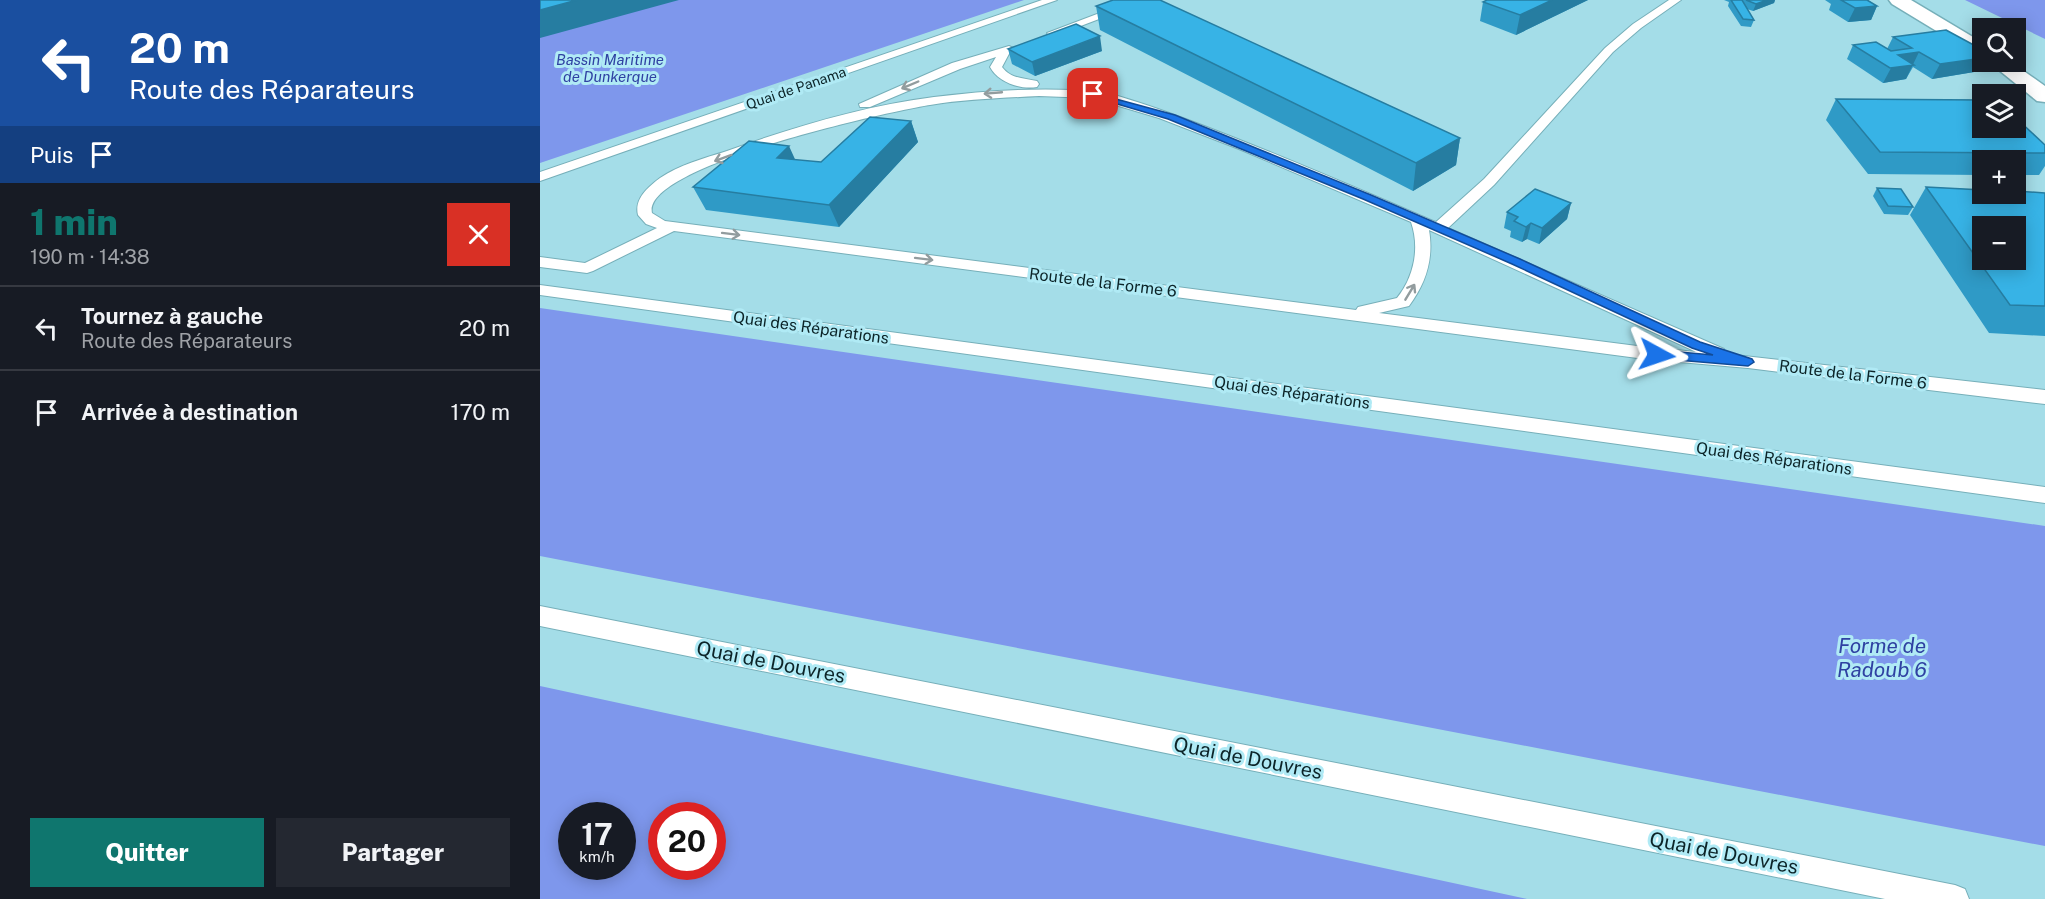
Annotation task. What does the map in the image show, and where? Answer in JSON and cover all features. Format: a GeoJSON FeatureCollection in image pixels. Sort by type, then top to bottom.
{"type":"FeatureCollection","features":[{"type":"Feature","properties":{"kind":"street"},"geometry":{"type":"LineString","coordinates":[[1898,0],[1972,44]]}},
{"type":"Feature","properties":{"kind":"street"},"geometry":{"type":"LineString","coordinates":[[2013,72],[2045,96]]}},
{"type":"Feature","properties":{"kind":"lane","name":"Quai de Panama"},"geometry":{"type":"LineString","coordinates":[[540,177],[1052,0]]}},
{"type":"Feature","properties":{"kind":"lane"},"geometry":{"type":"LineString","coordinates":[[1037,39],[1144,0]]}},
{"type":"Feature","properties":{"kind":"lane"},"geometry":{"type":"LineString","coordinates":[[1439,228],[1489,182],[1601,57],[1637,26],[1676,0]]}},
{"type":"Feature","properties":{"kind":"lane"},"geometry":{"type":"LineString","coordinates":[[780,137],[957,66],[1010,49],[996,67],[1003,76],[1025,83],[1093,94],[1172,117],[1417,218],[1696,345],[1748,362]]}},
{"type":"Feature","properties":{"kind":"lane","name":"Route de la Forme 6"},"geometry":{"type":"LineString","coordinates":[[1093,94],[1019,92],[942,98],[891,107],[780,137],[679,174],[657,187],[645,204],[645,214],[650,221],[674,226],[1338,313],[1645,353],[1748,362],[2045,397]]}},
{"type":"Feature","properties":{"kind":"lane"},"geometry":{"type":"LineString","coordinates":[[1338,313],[1393,306],[1403,302],[1409,295],[1414,287],[1424,244],[1417,218]]}},
{"type":"Feature","properties":{"kind":"lane"},"geometry":{"type":"LineString","coordinates":[[540,262],[587,268],[674,226]]}},
{"type":"Feature","properties":{"kind":"lane","name":"Quai des Réparations"},"geometry":{"type":"LineString","coordinates":[[540,290],[2045,495]]}},
{"type":"Feature","properties":{"kind":"lane","name":"Quai de Douvres"},"geometry":{"type":"LineString","coordinates":[[540,616],[1955,899]]}},
{"type":"Feature","properties":{"kind":"water","name":"Bassin Maritime de Dunkerque"},"geometry":{"type":"Polygon","coordinates":[[[540,0],[1024,0],[540,163],[540,0]]]}},
{"type":"Feature","properties":{"kind":"water"},"geometry":{"type":"Polygon","coordinates":[[[1965,0],[2045,0],[2045,39],[2026,30],[2026,18],[2002,18],[1965,0]]]}},
{"type":"Feature","properties":{"kind":"water","name":"Forme de Radoub 6"},"geometry":{"type":"Polygon","coordinates":[[[540,308],[2045,526],[2045,846],[540,556],[540,308]]]}},
{"type":"Feature","properties":{"kind":"water"},"geometry":{"type":"Polygon","coordinates":[[[540,686],[1527,899],[540,899],[540,686]]]}},
{"type":"Feature","properties":{"kind":"building"},"geometry":{"type":"Polygon","coordinates":[[[540,0],[577,0],[540,10],[540,0]]]}},
{"type":"Feature","properties":{"kind":"building"},"geometry":{"type":"Polygon","coordinates":[[[1113,0],[1160,0],[1460,138],[1416,163],[1096,6],[1113,0]]]}},
{"type":"Feature","properties":{"kind":"building"},"geometry":{"type":"Polygon","coordinates":[[[1487,0],[1552,0],[1520,15],[1483,2],[1487,0]]]}},
{"type":"Feature","properties":{"kind":"building"},"geometry":{"type":"Polygon","coordinates":[[[1731,0],[1742,0],[1754,20],[1743,19],[1731,0]]]}},
{"type":"Feature","properties":{"kind":"building"},"geometry":{"type":"Polygon","coordinates":[[[1746,0],[1767,0],[1756,4],[1746,0]]]}},
{"type":"Feature","properties":{"kind":"building"},"geometry":{"type":"Polygon","coordinates":[[[1841,0],[1867,0],[1877,6],[1855,8],[1841,0]]]}},
{"type":"Feature","properties":{"kind":"building"},"geometry":{"type":"Polygon","coordinates":[[[1076,24],[1100,36],[1032,62],[1008,49],[1076,24]]]}},
{"type":"Feature","properties":{"kind":"building"},"geometry":{"type":"Polygon","coordinates":[[[1946,30],[1972,44],[1972,60],[1940,64],[1919,52],[1898,55],[1914,65],[1890,68],[1853,45],[1876,42],[1891,51],[1912,48],[1893,37],[1946,30]]]}},
{"type":"Feature","properties":{"kind":"building"},"geometry":{"type":"Polygon","coordinates":[[[1836,99],[1972,100],[1972,138],[2026,138],[2026,127],[2045,145],[2045,153],[2026,153],[2026,150],[1972,150],[1972,153],[1880,152],[1836,99]]]}},
{"type":"Feature","properties":{"kind":"building"},"geometry":{"type":"Polygon","coordinates":[[[870,117],[911,121],[829,205],[693,187],[749,141],[789,146],[777,158],[821,162],[870,117]]]}},
{"type":"Feature","properties":{"kind":"building"},"geometry":{"type":"Polygon","coordinates":[[[1926,187],[1972,189],[1972,204],[2026,204],[2026,192],[2045,193],[2045,306],[2010,305],[1985,270],[2026,270],[2026,216],[1972,216],[1972,252],[1926,187]]]}},
{"type":"Feature","properties":{"kind":"building"},"geometry":{"type":"Polygon","coordinates":[[[1877,188],[1901,189],[1913,207],[1888,206],[1877,188]]]}},
{"type":"Feature","properties":{"kind":"building"},"geometry":{"type":"Polygon","coordinates":[[[1535,189],[1571,203],[1542,228],[1531,223],[1526,227],[1514,221],[1518,217],[1507,212],[1535,189]]]}},
{"type":"Feature","properties":{"kind":"route"},"geometry":{"type":"LineString","coordinates":[[1093,94],[1172,117],[1516,261],[1696,345],[1748,362],[1657,355]]}}]}
